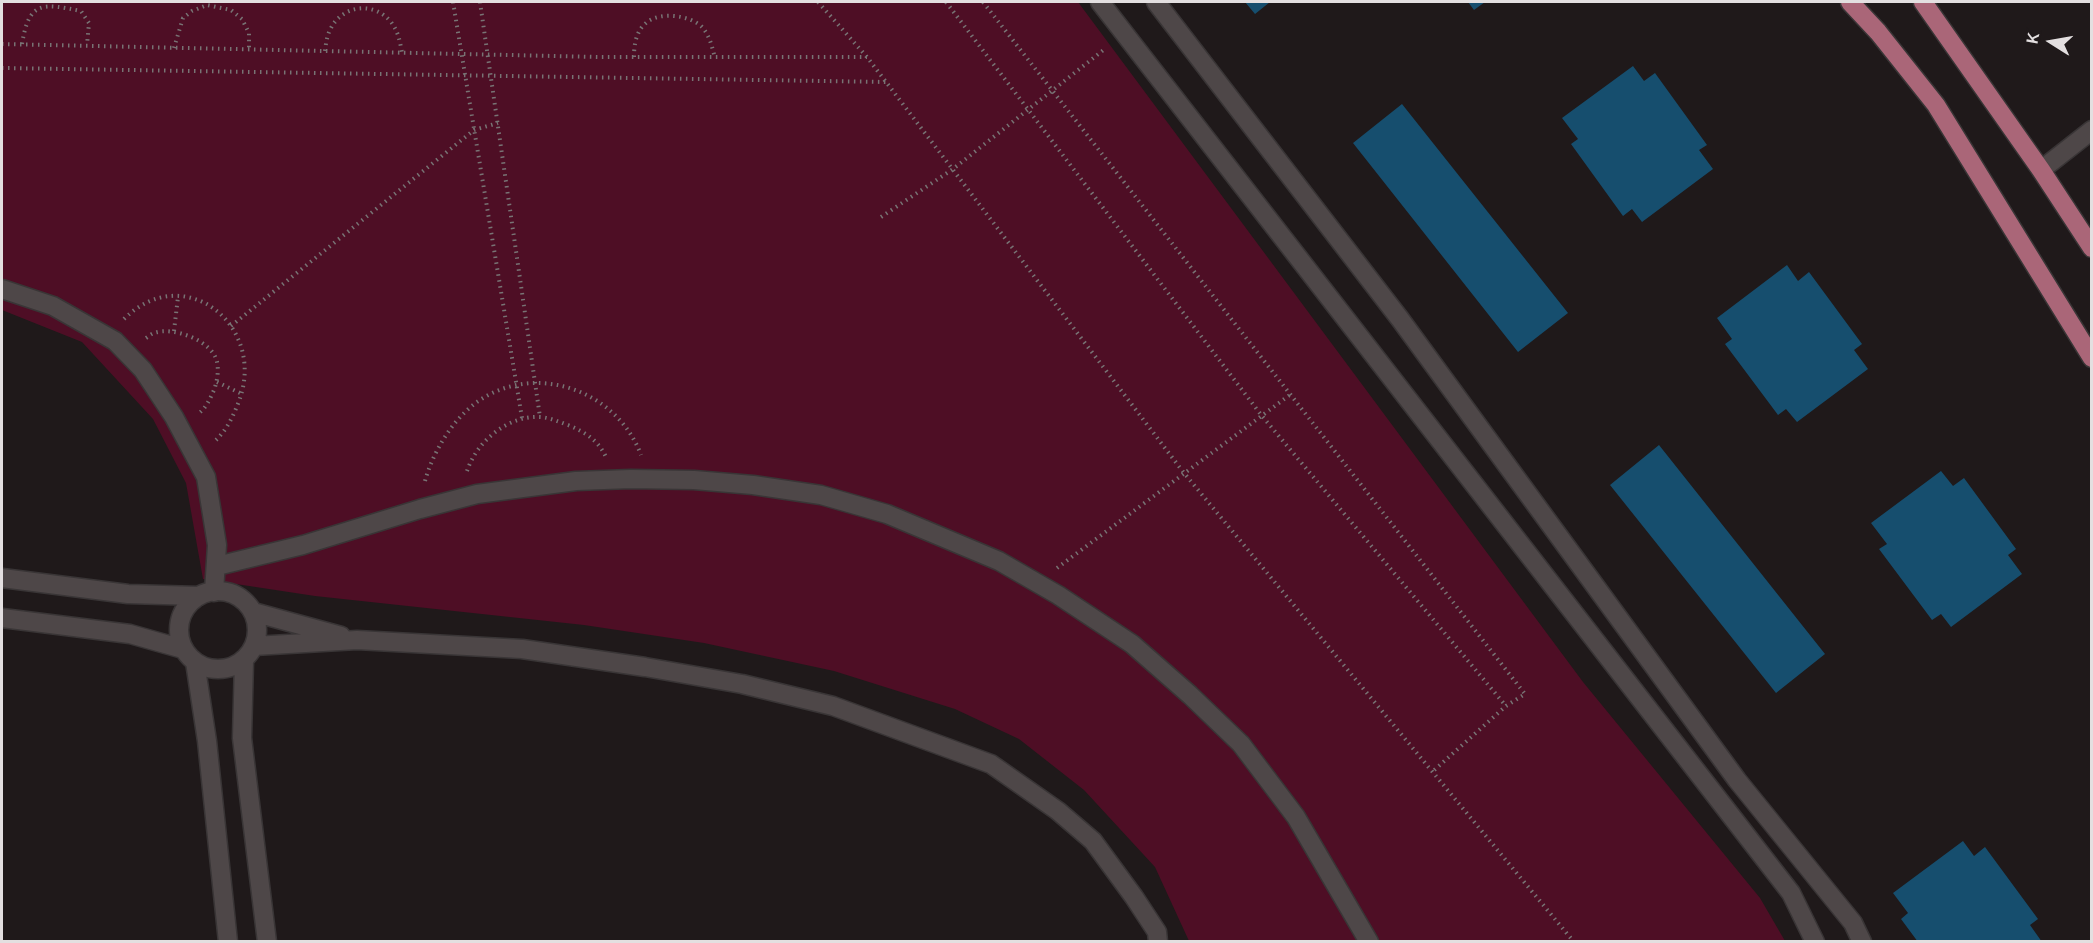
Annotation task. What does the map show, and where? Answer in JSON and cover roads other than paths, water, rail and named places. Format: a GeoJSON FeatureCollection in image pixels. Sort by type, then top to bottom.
{"type":"FeatureCollection","features":[{"type":"Feature","properties":{"kind":"main road"},"geometry":{"type":"LineString","coordinates":[[1850,2],[1878,32],[1936,105],[2091,358]]}},
{"type":"Feature","properties":{"kind":"main road"},"geometry":{"type":"LineString","coordinates":[[1923,2],[2040,170],[2091,248]]}},
{"type":"Feature","properties":{"kind":"street"},"geometry":{"type":"LineString","coordinates":[[1100,2],[1791,893],[1815,942]]}},
{"type":"Feature","properties":{"kind":"street"},"geometry":{"type":"LineString","coordinates":[[1156,2],[1400,319],[1737,780],[1868,942]]}},
{"type":"Feature","properties":{"kind":"street"},"geometry":{"type":"LineString","coordinates":[[2040,170],[2091,130]]}},
{"type":"Feature","properties":{"kind":"street"},"geometry":{"type":"LineString","coordinates":[[2,289],[53,306],[115,341],[143,370],[179,425],[206,477],[217,545],[217,566],[207,594],[192,600],[182,615],[178,632],[189,656],[207,741],[228,942]]}},
{"type":"Feature","properties":{"kind":"street"},"geometry":{"type":"LineString","coordinates":[[217,566],[303,545],[477,494],[576,481],[694,480],[753,485],[821,495],[887,514],[999,561],[1037,583],[1132,644],[1190,694],[1241,744],[1296,817],[1369,942]]}},
{"type":"Feature","properties":{"kind":"street"},"geometry":{"type":"LineString","coordinates":[[2,578],[128,594],[207,594],[225,591],[241,598],[253,612],[257,628],[249,653],[242,738],[267,942]]}},
{"type":"Feature","properties":{"kind":"street"},"geometry":{"type":"LineString","coordinates":[[253,612],[357,640]]}},
{"type":"Feature","properties":{"kind":"street"},"geometry":{"type":"LineString","coordinates":[[2,618],[130,634],[189,656],[211,669],[228,669],[249,653],[357,640],[522,649],[732,682],[833,706],[991,764],[1058,812],[1093,840],[1156,932],[1158,942]]}},
{"type":"Feature","properties":{"kind":"street"},"geometry":{"type":"LineString","coordinates":[[1853,923],[1862,942]]}}]}
